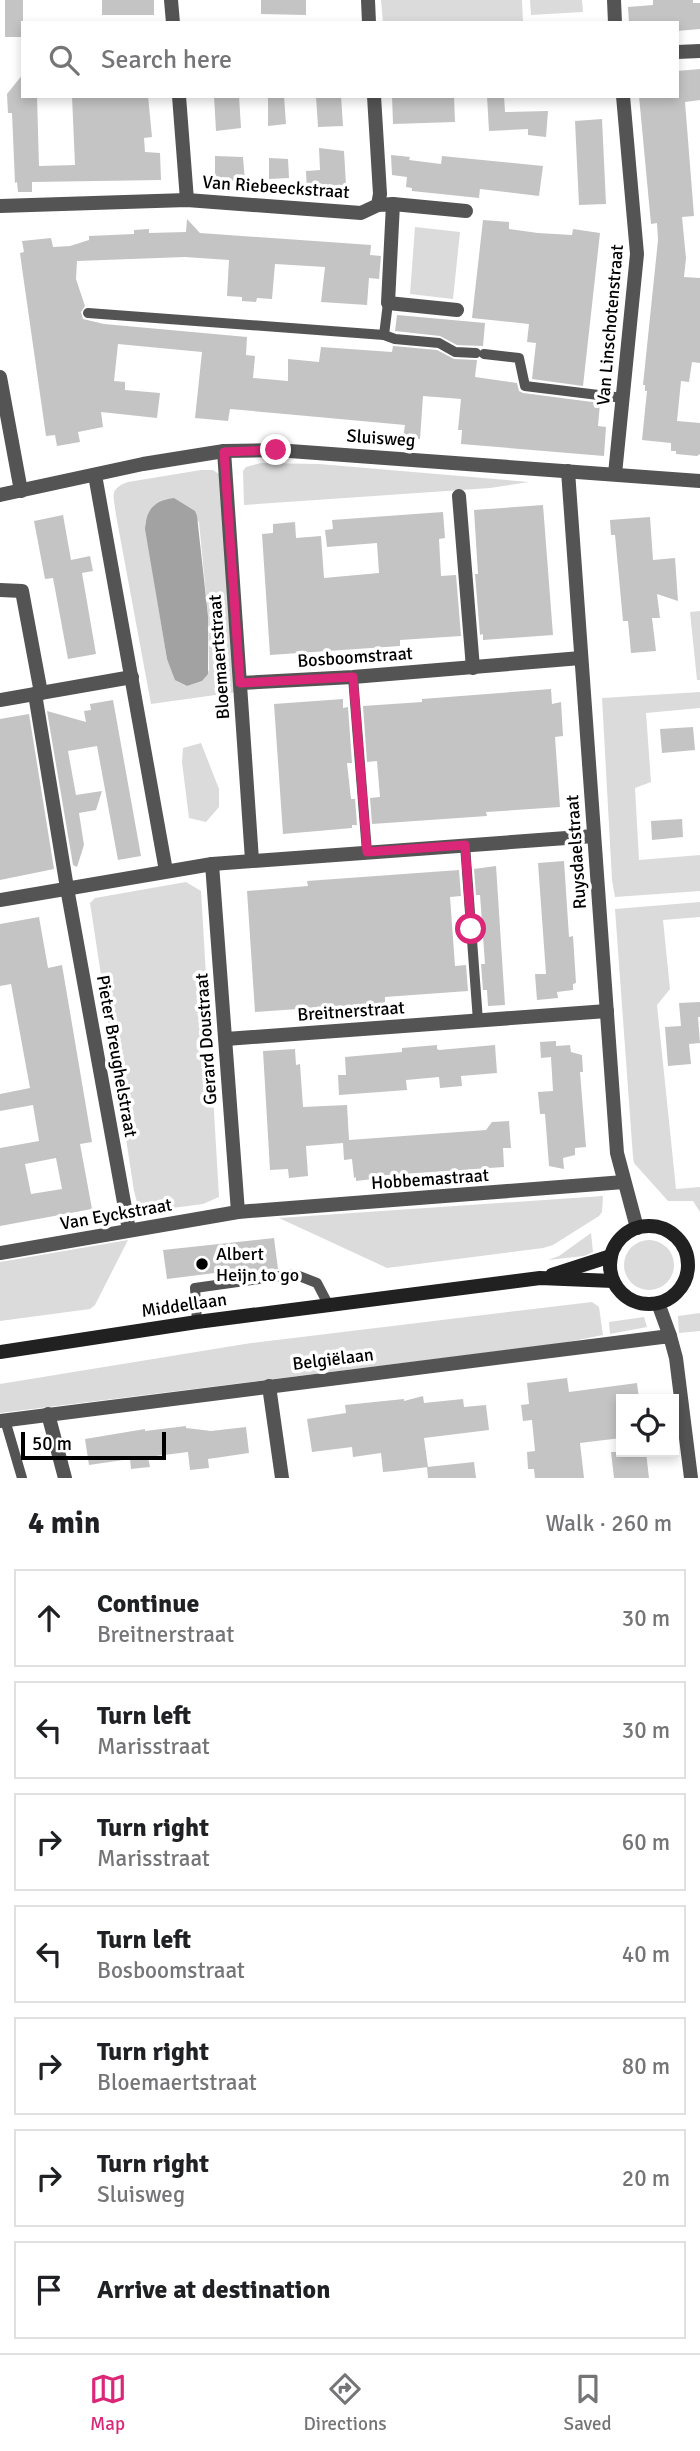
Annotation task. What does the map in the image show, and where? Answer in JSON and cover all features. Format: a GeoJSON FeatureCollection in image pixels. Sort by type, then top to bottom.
{"type":"FeatureCollection","features":[{"type":"Feature","properties":{"kind":"main road"},"geometry":{"type":"LineString","coordinates":[[659,1227],[677,1238],[684,1248],[693,1272],[673,1295],[658,1303],[638,1303],[621,1293],[613,1281],[611,1256],[616,1244],[626,1233],[637,1228],[659,1227]]}},
{"type":"Feature","properties":{"kind":"main road"},"geometry":{"type":"LineString","coordinates":[[684,1248],[700,1250]]}},
{"type":"Feature","properties":{"kind":"main road","name":"Middellaan"},"geometry":{"type":"LineString","coordinates":[[540,1278],[611,1256]]}},
{"type":"Feature","properties":{"kind":"main road","name":"Middellaan"},"geometry":{"type":"LineString","coordinates":[[0,1352],[328,1304],[540,1278],[613,1281]]}},
{"type":"Feature","properties":{"kind":"street"},"geometry":{"type":"LineString","coordinates":[[171,0],[173,21]]}},
{"type":"Feature","properties":{"kind":"street"},"geometry":{"type":"LineString","coordinates":[[368,0],[369,21]]}},
{"type":"Feature","properties":{"kind":"street"},"geometry":{"type":"LineString","coordinates":[[614,0],[615,21]]}},
{"type":"Feature","properties":{"kind":"street"},"geometry":{"type":"LineString","coordinates":[[679,52],[700,51]]}},
{"type":"Feature","properties":{"kind":"street"},"geometry":{"type":"LineString","coordinates":[[179,98],[187,200]]}},
{"type":"Feature","properties":{"kind":"street"},"geometry":{"type":"LineString","coordinates":[[374,98],[380,194],[378,205]]}},
{"type":"Feature","properties":{"kind":"street","name":"Van Linschotenstraat"},"geometry":{"type":"LineString","coordinates":[[615,474],[637,254],[623,98]]}},
{"type":"Feature","properties":{"kind":"street","name":"Van Riebeeckstraat"},"geometry":{"type":"LineString","coordinates":[[0,206],[187,200],[362,213],[378,205],[394,204],[466,211]]}},
{"type":"Feature","properties":{"kind":"street"},"geometry":{"type":"LineString","coordinates":[[394,204],[388,303],[457,310]]}},
{"type":"Feature","properties":{"kind":"street"},"geometry":{"type":"LineString","coordinates":[[0,377],[21,491]]}},
{"type":"Feature","properties":{"kind":"street","name":"Sluisweg"},"geometry":{"type":"LineString","coordinates":[[0,495],[62,484],[120,468],[224,452],[276,450],[700,481]]}},
{"type":"Feature","properties":{"kind":"street","name":"Bloemaertstraat"},"geometry":{"type":"LineString","coordinates":[[224,452],[252,860]]}},
{"type":"Feature","properties":{"kind":"street","name":"Ruysdaelstraat"},"geometry":{"type":"LineString","coordinates":[[568,471],[617,1153],[637,1228]]}},
{"type":"Feature","properties":{"kind":"street"},"geometry":{"type":"LineString","coordinates":[[95,475],[166,871]]}},
{"type":"Feature","properties":{"kind":"street"},"geometry":{"type":"LineString","coordinates":[[459,496],[473,668]]}},
{"type":"Feature","properties":{"kind":"street","name":"Pieter Breughelstraat"},"geometry":{"type":"LineString","coordinates":[[0,590],[22,591],[66,888],[129,1230]]}},
{"type":"Feature","properties":{"kind":"street","name":"Bosboomstraat"},"geometry":{"type":"LineString","coordinates":[[240,683],[353,677],[581,658]]}},
{"type":"Feature","properties":{"kind":"street"},"geometry":{"type":"LineString","coordinates":[[0,701],[132,677]]}},
{"type":"Feature","properties":{"kind":"street"},"geometry":{"type":"LineString","coordinates":[[0,900],[212,863],[594,836]]}},
{"type":"Feature","properties":{"kind":"street","name":"Gerard Doustraat"},"geometry":{"type":"LineString","coordinates":[[212,863],[238,1212]]}},
{"type":"Feature","properties":{"kind":"street","name":"Breitnerstraat"},"geometry":{"type":"LineString","coordinates":[[226,1039],[607,1011]]}},
{"type":"Feature","properties":{"kind":"street","name":"Hobbemastraat"},"geometry":{"type":"LineString","coordinates":[[238,1212],[624,1182]]}},
{"type":"Feature","properties":{"kind":"street","name":"Van Eyckstraat"},"geometry":{"type":"LineString","coordinates":[[0,1254],[238,1212]]}},
{"type":"Feature","properties":{"kind":"street"},"geometry":{"type":"LineString","coordinates":[[658,1303],[676,1358],[691,1478]]}},
{"type":"Feature","properties":{"kind":"street","name":"Belgiëlaan"},"geometry":{"type":"LineString","coordinates":[[3,1421],[670,1336]]}},
{"type":"Feature","properties":{"kind":"street"},"geometry":{"type":"LineString","coordinates":[[269,1386],[282,1478]]}},
{"type":"Feature","properties":{"kind":"street"},"geometry":{"type":"LineString","coordinates":[[48,1414],[65,1478]]}},
{"type":"Feature","properties":{"kind":"lane"},"geometry":{"type":"LineString","coordinates":[[384,335],[388,303]]}},
{"type":"Feature","properties":{"kind":"lane"},"geometry":{"type":"LineString","coordinates":[[88,313],[384,335],[395,339],[439,343],[455,352],[519,358],[525,386],[623,398]]}},
{"type":"Feature","properties":{"kind":"lane"},"geometry":{"type":"LineString","coordinates":[[353,677],[367,852]]}},
{"type":"Feature","properties":{"kind":"lane"},"geometry":{"type":"LineString","coordinates":[[465,845],[478,1021]]}},
{"type":"Feature","properties":{"kind":"lane"},"geometry":{"type":"LineString","coordinates":[[197,1322],[195,1288],[293,1274],[317,1283],[328,1304]]}},
{"type":"Feature","properties":{"kind":"lane"},"geometry":{"type":"LineString","coordinates":[[3,1421],[22,1478]]}},
{"type":"Feature","properties":{"kind":"shaded area"},"geometry":{"type":"Polygon","coordinates":[[[381,0],[522,0],[523,21],[383,21],[381,0]]]}},
{"type":"Feature","properties":{"kind":"shaded area"},"geometry":{"type":"Polygon","coordinates":[[[530,0],[582,0],[583,12],[531,15],[530,0]]]}},
{"type":"Feature","properties":{"kind":"shaded area"},"geometry":{"type":"Polygon","coordinates":[[[415,227],[460,232],[453,299],[410,294],[415,227]]]}},
{"type":"Feature","properties":{"kind":"shaded area"},"geometry":{"type":"Polygon","coordinates":[[[261,463],[319,464],[529,482],[490,488],[244,505],[243,471],[246,467],[261,463]]]}},
{"type":"Feature","properties":{"kind":"shaded area"},"geometry":{"type":"Polygon","coordinates":[[[201,470],[213,470],[219,474],[237,692],[151,704],[114,498],[117,488],[128,482],[201,470]],[[174,498],[154,505],[145,524],[167,659],[177,681],[187,686],[202,681],[209,670],[208,616],[199,522],[174,498]]]}},
{"type":"Feature","properties":{"kind":"shaded area"},"geometry":{"type":"Polygon","coordinates":[[[174,498],[195,511],[197,516],[208,616],[208,674],[202,681],[187,686],[175,680],[167,659],[145,529],[152,507],[161,501],[174,498]]]}},
{"type":"Feature","properties":{"kind":"shaded area"},"geometry":{"type":"Polygon","coordinates":[[[700,611],[700,680],[697,680],[690,612],[700,611]]]}},
{"type":"Feature","properties":{"kind":"shaded area"},"geometry":{"type":"Polygon","coordinates":[[[700,692],[700,708],[646,713],[651,782],[635,788],[639,860],[700,855],[700,891],[615,897],[602,698],[700,692]]]}},
{"type":"Feature","properties":{"kind":"shaded area"},"geometry":{"type":"Polygon","coordinates":[[[201,743],[219,789],[219,807],[206,822],[189,818],[182,762],[183,748],[201,743]]]}},
{"type":"Feature","properties":{"kind":"shaded area"},"geometry":{"type":"Polygon","coordinates":[[[186,882],[201,891],[219,1197],[203,1204],[142,1212],[134,1191],[90,903],[95,898],[186,882]]]}},
{"type":"Feature","properties":{"kind":"shaded area"},"geometry":{"type":"Polygon","coordinates":[[[700,902],[700,917],[663,920],[670,989],[657,1005],[676,1189],[700,1187],[700,1212],[693,1201],[668,1201],[634,1163],[615,909],[700,902]]]}},
{"type":"Feature","properties":{"kind":"shaded area"},"geometry":{"type":"Polygon","coordinates":[[[603,1196],[602,1212],[599,1216],[553,1245],[387,1268],[279,1218],[603,1196]]]}},
{"type":"Feature","properties":{"kind":"shaded area"},"geometry":{"type":"Polygon","coordinates":[[[591,1233],[593,1252],[584,1256],[548,1260],[559,1256],[591,1233]]]}},
{"type":"Feature","properties":{"kind":"shaded area"},"geometry":{"type":"Polygon","coordinates":[[[128,1240],[95,1305],[90,1309],[0,1321],[0,1262],[128,1240]]]}},
{"type":"Feature","properties":{"kind":"shaded area"},"geometry":{"type":"Polygon","coordinates":[[[649,1240],[667,1247],[674,1265],[667,1283],[649,1290],[631,1283],[624,1265],[631,1247],[649,1240]]]}},
{"type":"Feature","properties":{"kind":"shaded area"},"geometry":{"type":"Polygon","coordinates":[[[592,1302],[599,1307],[603,1335],[563,1343],[0,1413],[0,1384],[251,1343],[592,1302]]]}},
{"type":"Feature","properties":{"kind":"shaded area"},"geometry":{"type":"Polygon","coordinates":[[[700,1313],[700,1331],[679,1333],[678,1316],[700,1313]]]}},
{"type":"Feature","properties":{"kind":"shaded area"},"geometry":{"type":"Polygon","coordinates":[[[644,1317],[647,1327],[610,1334],[609,1322],[644,1317]]]}},
{"type":"Feature","properties":{"kind":"building"},"geometry":{"type":"Polygon","coordinates":[[[5,0],[23,0],[21,37],[5,37],[5,0]]]}},
{"type":"Feature","properties":{"kind":"building"},"geometry":{"type":"Polygon","coordinates":[[[102,0],[154,0],[154,15],[102,15],[102,0]]]}},
{"type":"Feature","properties":{"kind":"building"},"geometry":{"type":"Polygon","coordinates":[[[261,0],[306,0],[306,15],[261,14],[261,0]]]}},
{"type":"Feature","properties":{"kind":"building"},"geometry":{"type":"Polygon","coordinates":[[[653,0],[693,0],[693,3],[700,3],[700,29],[679,31],[679,21],[629,21],[628,7],[653,5],[653,0]]]}},
{"type":"Feature","properties":{"kind":"building"},"geometry":{"type":"Polygon","coordinates":[[[700,69],[700,100],[685,102],[694,216],[682,217],[686,258],[684,277],[700,278],[700,363],[692,362],[689,382],[681,381],[677,421],[700,423],[700,454],[697,456],[676,454],[676,451],[671,451],[671,443],[642,440],[647,391],[643,385],[658,240],[657,223],[651,224],[639,98],[679,98],[679,71],[700,69]]]}},
{"type":"Feature","properties":{"kind":"building"},"geometry":{"type":"Polygon","coordinates":[[[21,76],[21,98],[37,98],[39,166],[75,165],[72,98],[148,98],[152,137],[144,138],[145,152],[160,153],[161,180],[32,182],[32,192],[18,192],[17,182],[15,183],[12,113],[8,113],[7,94],[21,76]]]}},
{"type":"Feature","properties":{"kind":"building"},"geometry":{"type":"Polygon","coordinates":[[[214,98],[239,98],[241,128],[216,131],[214,98]]]}},
{"type":"Feature","properties":{"kind":"building"},"geometry":{"type":"Polygon","coordinates":[[[268,98],[284,98],[286,124],[268,126],[268,98]]]}},
{"type":"Feature","properties":{"kind":"building"},"geometry":{"type":"Polygon","coordinates":[[[316,98],[341,98],[343,126],[318,127],[316,98]]]}},
{"type":"Feature","properties":{"kind":"building"},"geometry":{"type":"Polygon","coordinates":[[[392,98],[454,98],[455,122],[393,124],[392,98]]]}},
{"type":"Feature","properties":{"kind":"building"},"geometry":{"type":"Polygon","coordinates":[[[487,98],[504,98],[505,112],[548,111],[546,137],[528,135],[528,129],[489,131],[487,98]]]}},
{"type":"Feature","properties":{"kind":"building"},"geometry":{"type":"Polygon","coordinates":[[[602,119],[606,204],[579,205],[575,121],[602,119]]]}},
{"type":"Feature","properties":{"kind":"building"},"geometry":{"type":"Polygon","coordinates":[[[319,148],[344,151],[346,185],[330,186],[330,196],[307,194],[306,171],[320,170],[319,148]]]}},
{"type":"Feature","properties":{"kind":"building"},"geometry":{"type":"Polygon","coordinates":[[[391,155],[441,164],[442,156],[543,166],[539,196],[480,189],[479,198],[412,191],[412,188],[406,187],[407,177],[392,175],[391,155]]]}},
{"type":"Feature","properties":{"kind":"building"},"geometry":{"type":"Polygon","coordinates":[[[215,156],[243,157],[245,182],[215,180],[215,156]]]}},
{"type":"Feature","properties":{"kind":"building"},"geometry":{"type":"Polygon","coordinates":[[[269,158],[288,159],[289,178],[269,179],[269,158]]]}},
{"type":"Feature","properties":{"kind":"building"},"geometry":{"type":"Polygon","coordinates":[[[187,219],[200,233],[371,245],[370,255],[381,256],[379,279],[369,278],[367,305],[321,302],[325,267],[275,264],[272,299],[257,298],[256,302],[227,296],[229,260],[185,257],[77,261],[76,279],[85,306],[81,312],[83,319],[104,324],[247,337],[246,355],[255,356],[253,378],[288,381],[288,359],[319,362],[321,347],[392,352],[393,346],[437,350],[454,359],[477,360],[475,377],[517,383],[519,391],[523,393],[600,403],[598,426],[606,427],[604,456],[461,444],[462,430],[458,430],[461,399],[423,396],[420,439],[403,438],[405,425],[230,409],[228,421],[195,418],[202,352],[118,344],[114,381],[125,382],[125,390],[160,393],[157,418],[101,412],[103,427],[78,432],[80,442],[57,446],[55,435],[46,436],[20,253],[24,252],[22,241],[51,238],[53,247],[70,246],[89,240],[89,236],[134,234],[134,230],[149,229],[149,233],[186,232],[187,219]]]}},
{"type":"Feature","properties":{"kind":"building"},"geometry":{"type":"Polygon","coordinates":[[[483,220],[509,222],[509,229],[538,233],[572,235],[573,229],[600,233],[583,386],[532,379],[536,343],[527,342],[529,324],[472,318],[483,220]]]}},
{"type":"Feature","properties":{"kind":"building"},"geometry":{"type":"Polygon","coordinates":[[[397,315],[485,323],[483,346],[457,345],[440,336],[395,331],[397,315]]]}},
{"type":"Feature","properties":{"kind":"building"},"geometry":{"type":"Polygon","coordinates":[[[543,505],[553,635],[483,640],[483,634],[480,635],[475,574],[478,574],[474,510],[543,505]]]}},
{"type":"Feature","properties":{"kind":"building"},"geometry":{"type":"Polygon","coordinates":[[[443,512],[445,538],[439,539],[441,576],[456,575],[461,636],[400,640],[400,646],[270,655],[262,534],[273,533],[273,524],[295,522],[296,538],[321,536],[324,578],[379,573],[377,543],[327,547],[325,530],[333,529],[332,520],[443,512]]]}},
{"type":"Feature","properties":{"kind":"building"},"geometry":{"type":"Polygon","coordinates":[[[63,515],[71,560],[90,556],[93,571],[82,573],[96,654],[68,659],[53,578],[45,579],[34,521],[63,515]]]}},
{"type":"Feature","properties":{"kind":"building"},"geometry":{"type":"Polygon","coordinates":[[[650,517],[653,560],[675,558],[678,601],[657,594],[660,618],[652,618],[656,651],[631,653],[628,621],[623,621],[615,535],[611,535],[610,520],[650,517]]]}},
{"type":"Feature","properties":{"kind":"building"},"geometry":{"type":"Polygon","coordinates":[[[551,689],[552,704],[561,702],[563,736],[555,737],[560,807],[486,812],[487,816],[372,824],[370,798],[380,797],[377,761],[367,762],[363,706],[551,689]]]}},
{"type":"Feature","properties":{"kind":"building"},"geometry":{"type":"Polygon","coordinates":[[[343,699],[343,708],[348,707],[352,763],[347,763],[351,799],[355,799],[357,825],[352,825],[352,828],[283,834],[274,704],[343,699]]]}},
{"type":"Feature","properties":{"kind":"building"},"geometry":{"type":"Polygon","coordinates":[[[113,700],[141,856],[118,860],[97,746],[68,751],[76,795],[102,791],[96,810],[79,813],[84,845],[77,867],[73,865],[47,711],[86,722],[84,711],[91,710],[90,704],[113,700]]]}},
{"type":"Feature","properties":{"kind":"building"},"geometry":{"type":"Polygon","coordinates":[[[29,714],[54,869],[0,880],[0,719],[29,714]]]}},
{"type":"Feature","properties":{"kind":"building"},"geometry":{"type":"Polygon","coordinates":[[[693,727],[695,750],[662,753],[660,729],[693,727]]]}},
{"type":"Feature","properties":{"kind":"building"},"geometry":{"type":"Polygon","coordinates":[[[682,819],[683,837],[652,840],[651,821],[682,819]]]}},
{"type":"Feature","properties":{"kind":"building"},"geometry":{"type":"Polygon","coordinates":[[[564,861],[569,937],[573,936],[576,983],[573,984],[573,990],[557,992],[558,998],[537,1000],[535,974],[546,974],[538,863],[564,861]]]}},
{"type":"Feature","properties":{"kind":"building"},"geometry":{"type":"Polygon","coordinates":[[[496,866],[505,1005],[488,1006],[487,990],[483,990],[481,964],[485,964],[480,895],[476,895],[474,869],[496,866]]]}},
{"type":"Feature","properties":{"kind":"building"},"geometry":{"type":"Polygon","coordinates":[[[459,870],[461,896],[450,897],[455,966],[466,965],[468,991],[385,997],[385,1003],[255,1012],[247,891],[308,886],[307,881],[459,870]]]}},
{"type":"Feature","properties":{"kind":"building"},"geometry":{"type":"Polygon","coordinates":[[[39,917],[48,968],[62,965],[92,1142],[80,1144],[92,1209],[0,1226],[0,1148],[39,1141],[33,1105],[0,1111],[0,1094],[30,1088],[11,984],[0,986],[0,924],[39,917]],[[56,1158],[25,1164],[31,1194],[62,1189],[56,1158]]]}},
{"type":"Feature","properties":{"kind":"building"},"geometry":{"type":"Polygon","coordinates":[[[700,1002],[700,1043],[689,1044],[691,1064],[668,1066],[665,1027],[681,1026],[679,1003],[700,1002]]]}},
{"type":"Feature","properties":{"kind":"building"},"geometry":{"type":"Polygon","coordinates":[[[556,1041],[556,1046],[570,1045],[571,1052],[582,1055],[583,1072],[580,1072],[586,1147],[575,1148],[575,1155],[563,1158],[564,1169],[549,1166],[545,1114],[540,1114],[538,1092],[553,1091],[551,1057],[541,1058],[540,1042],[556,1041]]]}},
{"type":"Feature","properties":{"kind":"building"},"geometry":{"type":"Polygon","coordinates":[[[437,1045],[439,1050],[495,1045],[497,1073],[461,1076],[462,1086],[440,1088],[439,1077],[406,1080],[407,1090],[339,1095],[338,1075],[346,1075],[345,1057],[402,1052],[402,1048],[437,1045]]]}},
{"type":"Feature","properties":{"kind":"building"},"geometry":{"type":"Polygon","coordinates":[[[295,1049],[296,1065],[300,1064],[303,1107],[347,1105],[349,1140],[486,1130],[492,1122],[509,1121],[511,1148],[503,1148],[504,1167],[373,1176],[373,1179],[356,1181],[352,1159],[344,1160],[343,1143],[306,1146],[308,1176],[289,1178],[288,1169],[270,1170],[263,1051],[295,1049]]]}},
{"type":"Feature","properties":{"kind":"building"},"geometry":{"type":"Polygon","coordinates":[[[274,1238],[278,1269],[232,1275],[231,1271],[167,1279],[163,1250],[274,1238]]]}},
{"type":"Feature","properties":{"kind":"building"},"geometry":{"type":"Polygon","coordinates":[[[567,1378],[569,1392],[637,1383],[638,1394],[616,1394],[616,1439],[580,1443],[584,1478],[535,1478],[534,1469],[528,1469],[527,1452],[535,1451],[532,1420],[523,1421],[521,1405],[529,1404],[527,1383],[567,1378]]]}},
{"type":"Feature","properties":{"kind":"building"},"geometry":{"type":"Polygon","coordinates":[[[423,1396],[424,1403],[463,1399],[464,1407],[486,1405],[489,1430],[424,1438],[428,1467],[383,1472],[381,1453],[353,1457],[352,1447],[312,1452],[307,1419],[346,1413],[345,1405],[404,1401],[423,1396]]]}},
{"type":"Feature","properties":{"kind":"building"},"geometry":{"type":"Polygon","coordinates":[[[186,1426],[211,1431],[246,1427],[249,1453],[208,1459],[209,1468],[190,1470],[188,1452],[148,1457],[150,1467],[131,1469],[130,1459],[89,1465],[85,1439],[145,1429],[186,1426]]]}},
{"type":"Feature","properties":{"kind":"building"},"geometry":{"type":"Polygon","coordinates":[[[611,1452],[616,1452],[616,1457],[647,1457],[649,1478],[614,1478],[611,1452]]]}},
{"type":"Feature","properties":{"kind":"building"},"geometry":{"type":"Polygon","coordinates":[[[474,1462],[476,1478],[428,1478],[427,1467],[474,1462]]]}},
{"type":"Feature","properties":{"kind":"place","name":"Albert Heijn to go"},"geometry":{"type":"Point","coordinates":[202,1264]}},
{"type":"Feature","properties":{"kind":"route"},"geometry":{"type":"LineString","coordinates":[[276,450],[224,452],[240,683],[353,677],[367,852],[465,845],[471,929]]}}]}
